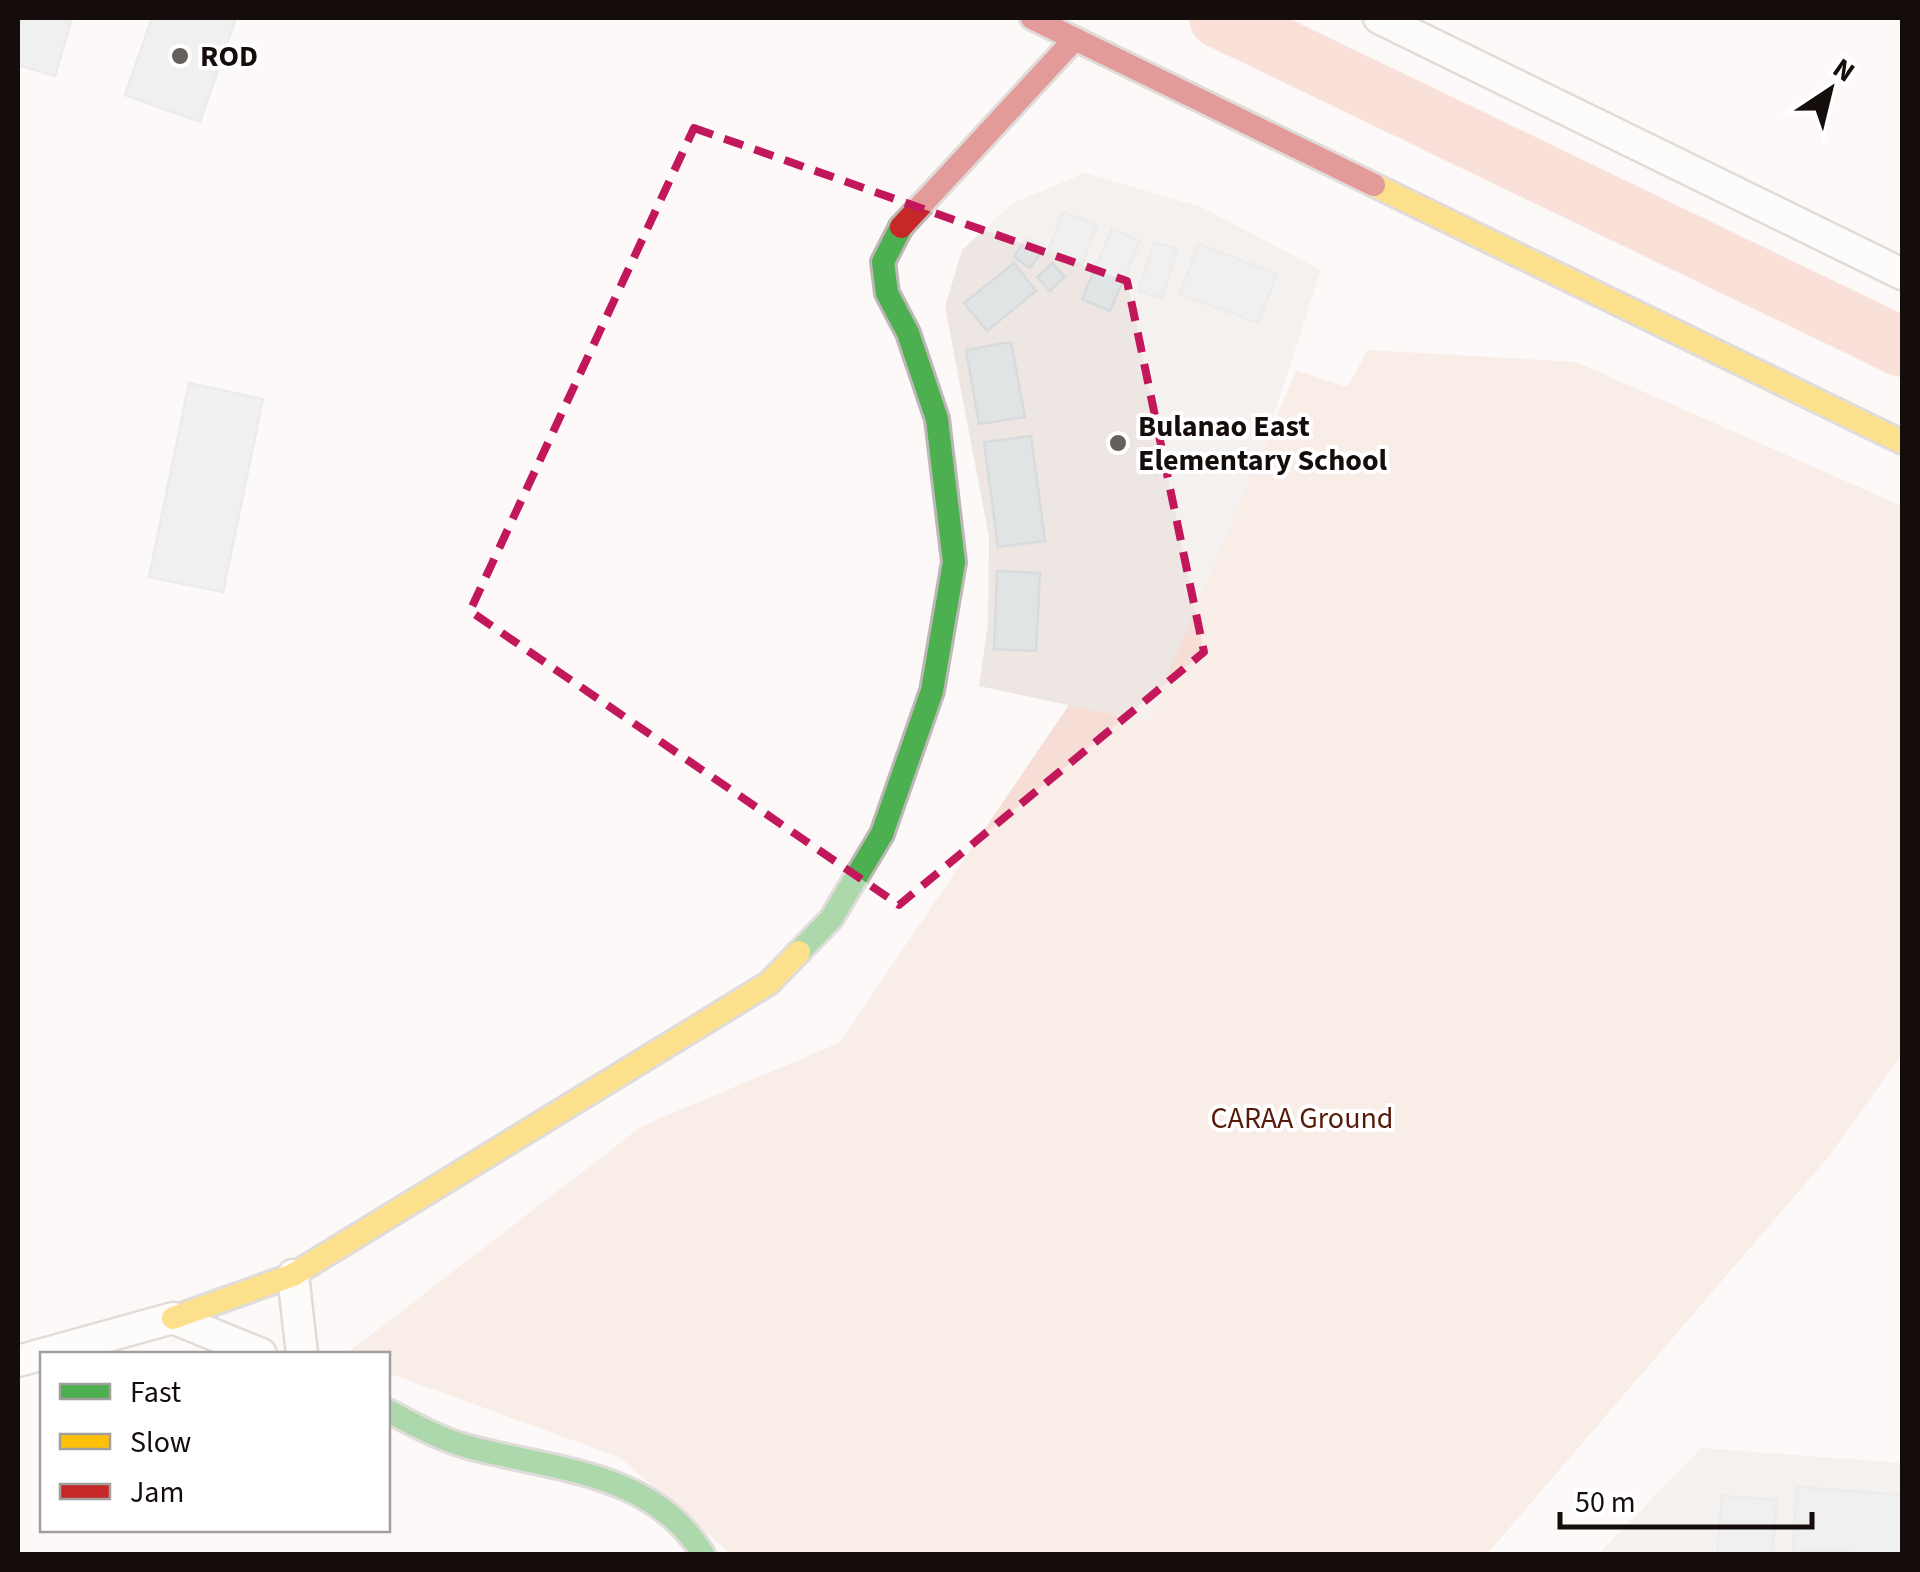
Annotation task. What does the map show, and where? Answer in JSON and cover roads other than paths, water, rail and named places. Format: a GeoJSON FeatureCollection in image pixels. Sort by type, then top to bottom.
{"type":"FeatureCollection","features":[{"type":"Feature","properties":{"kind":"street"},"geometry":{"type":"LineString","coordinates":[[1032,18],[1902,442]]}},
{"type":"Feature","properties":{"kind":"street"},"geometry":{"type":"LineString","coordinates":[[1379,18],[1902,274]]}},
{"type":"Feature","properties":{"kind":"street"},"geometry":{"type":"LineString","coordinates":[[50,1352],[173,1318],[293,1275],[769,984],[832,919],[882,834],[932,691],[954,562],[937,418],[908,333],[887,293],[883,262],[898,230],[1074,40]]}},
{"type":"Feature","properties":{"kind":"street"},"geometry":{"type":"LineString","coordinates":[[293,1275],[302,1352]]}},
{"type":"Feature","properties":{"kind":"street"},"geometry":{"type":"LineString","coordinates":[[173,1318],[256,1352]]}},
{"type":"Feature","properties":{"kind":"street"},"geometry":{"type":"LineString","coordinates":[[390,1412],[460,1445],[640,1491],[694,1531],[703,1554]]}},
{"type":"Feature","properties":{"kind":"waterway"},"geometry":{"type":"LineString","coordinates":[[1219,18],[1902,347]]}},
{"type":"Feature","properties":{"kind":"place","name":"ROD"},"geometry":{"type":"Point","coordinates":[180,56]}},
{"type":"Feature","properties":{"kind":"place","name":"Bulanao East Elementary School"},"geometry":{"type":"Point","coordinates":[1118,443]}},
{"type":"Feature","properties":{"kind":"park label","name":"CARAA Ground"},"geometry":{"type":"Point","coordinates":[1302,1118]}}]}
